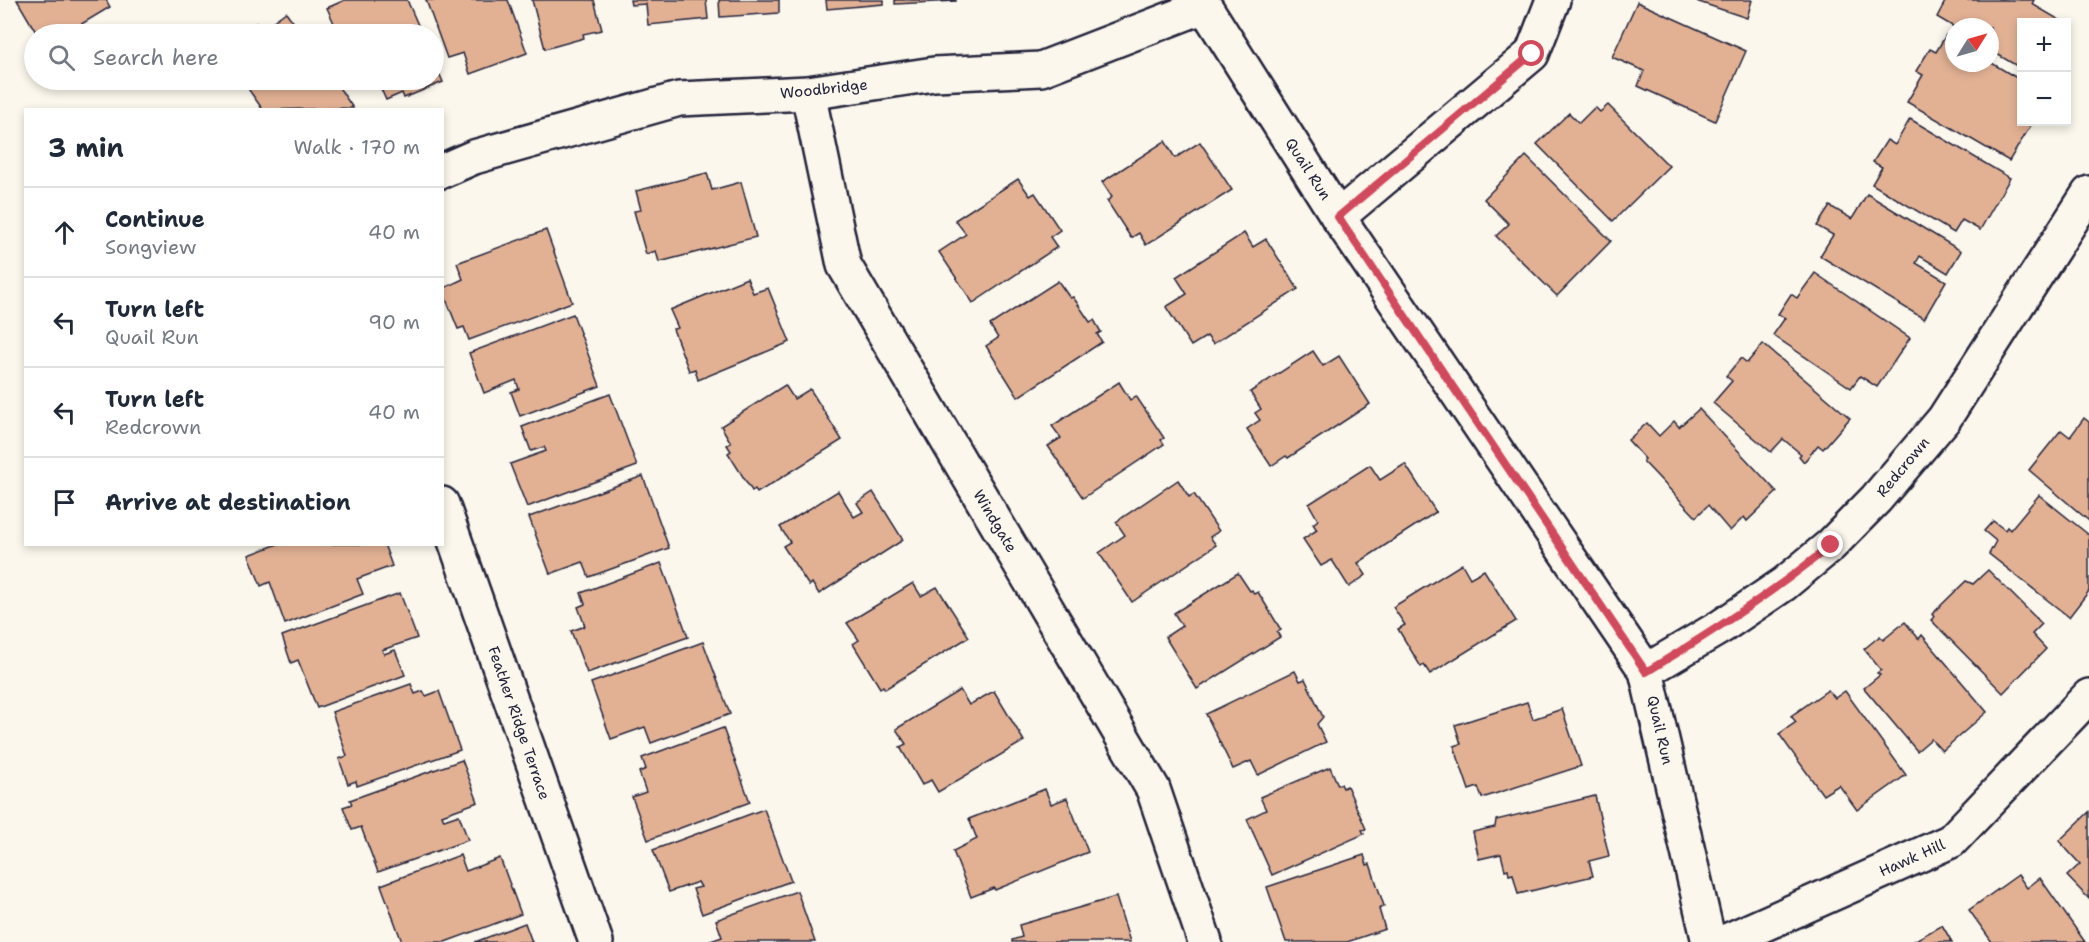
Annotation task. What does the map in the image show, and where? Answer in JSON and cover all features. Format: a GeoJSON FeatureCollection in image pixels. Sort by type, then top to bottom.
{"type":"FeatureCollection","features":[{"type":"Feature","properties":{"kind":"street"},"geometry":{"type":"LineString","coordinates":[[1338,217],[1532,54],[1553,0]]}},
{"type":"Feature","properties":{"kind":"street","name":"Quail Run"},"geometry":{"type":"LineString","coordinates":[[1203,3],[1338,217],[1646,672],[1709,942]]}},
{"type":"Feature","properties":{"kind":"street","name":"Woodbridge"},"geometry":{"type":"LineString","coordinates":[[444,170],[474,157],[678,99],[808,93],[934,74],[1041,69],[1203,3]]}},
{"type":"Feature","properties":{"kind":"street","name":"Windgate"},"geometry":{"type":"LineString","coordinates":[[808,93],[844,265],[1153,789],[1205,942]]}},
{"type":"Feature","properties":{"kind":"street","name":"Redcrown"},"geometry":{"type":"LineString","coordinates":[[1646,672],[1722,626],[1784,584],[1831,545],[1876,500],[1944,419],[2089,193]]}},
{"type":"Feature","properties":{"kind":"street","name":"Feather Ridge Terrace"},"geometry":{"type":"LineString","coordinates":[[444,510],[596,942]]}},
{"type":"Feature","properties":{"kind":"street","name":"Hawk Hill"},"geometry":{"type":"LineString","coordinates":[[1724,942],[1951,841],[2089,696]]}},
{"type":"Feature","properties":{"kind":"building"},"geometry":{"type":"Polygon","coordinates":[[[17,0],[106,0],[110,7],[82,24],[31,24],[17,0]]]}},
{"type":"Feature","properties":{"kind":"building"},"geometry":{"type":"Polygon","coordinates":[[[345,0],[407,0],[418,24],[334,24],[327,8],[345,0]]]}},
{"type":"Feature","properties":{"kind":"building"},"geometry":{"type":"Polygon","coordinates":[[[426,0],[508,0],[527,53],[470,74],[463,53],[447,58],[444,50],[444,24],[435,24],[426,0]]]}},
{"type":"Feature","properties":{"kind":"building"},"geometry":{"type":"Polygon","coordinates":[[[532,0],[594,0],[602,30],[583,34],[584,38],[545,49],[532,0]]]}},
{"type":"Feature","properties":{"kind":"building"},"geometry":{"type":"Polygon","coordinates":[[[630,0],[706,0],[708,19],[648,25],[646,4],[631,5],[630,0]]]}},
{"type":"Feature","properties":{"kind":"building"},"geometry":{"type":"Polygon","coordinates":[[[719,0],[779,0],[779,13],[720,17],[719,0]]]}},
{"type":"Feature","properties":{"kind":"building"},"geometry":{"type":"Polygon","coordinates":[[[826,0],[884,0],[884,4],[827,9],[826,0]]]}},
{"type":"Feature","properties":{"kind":"building"},"geometry":{"type":"Polygon","coordinates":[[[895,0],[956,0],[956,1],[895,4],[895,0]]]}},
{"type":"Feature","properties":{"kind":"building"},"geometry":{"type":"Polygon","coordinates":[[[1693,0],[1752,0],[1747,18],[1693,0]]]}},
{"type":"Feature","properties":{"kind":"building"},"geometry":{"type":"Polygon","coordinates":[[[1946,0],[2034,0],[2032,4],[2056,18],[2017,18],[2017,66],[1999,55],[1999,18],[1945,18],[1945,22],[1937,17],[1946,0]]]}},
{"type":"Feature","properties":{"kind":"building"},"geometry":{"type":"Polygon","coordinates":[[[1637,2],[1746,51],[1715,121],[1638,86],[1644,71],[1612,57],[1637,2]]]}},
{"type":"Feature","properties":{"kind":"building"},"geometry":{"type":"Polygon","coordinates":[[[286,12],[295,24],[269,24],[286,12]]]}},
{"type":"Feature","properties":{"kind":"building"},"geometry":{"type":"Polygon","coordinates":[[[1945,37],[1945,72],[1999,72],[1999,67],[2017,78],[2017,126],[2031,126],[2009,161],[1907,102],[1923,75],[1916,71],[1930,49],[1936,52],[1945,37]]]}},
{"type":"Feature","properties":{"kind":"building"},"geometry":{"type":"Polygon","coordinates":[[[249,90],[341,90],[353,108],[262,108],[249,90]]]}},
{"type":"Feature","properties":{"kind":"building"},"geometry":{"type":"Polygon","coordinates":[[[382,90],[424,90],[404,98],[402,93],[386,100],[382,90]]]}},
{"type":"Feature","properties":{"kind":"building"},"geometry":{"type":"Polygon","coordinates":[[[1608,105],[1669,166],[1613,221],[1537,144],[1569,113],[1579,123],[1595,107],[1600,112],[1608,105]]]}},
{"type":"Feature","properties":{"kind":"building"},"geometry":{"type":"Polygon","coordinates":[[[1910,119],[2010,178],[1980,230],[1962,220],[1954,233],[1872,184],[1882,167],[1873,162],[1887,140],[1895,145],[1910,119]]]}},
{"type":"Feature","properties":{"kind":"building"},"geometry":{"type":"Polygon","coordinates":[[[1165,141],[1175,158],[1200,142],[1232,190],[1146,245],[1139,233],[1131,238],[1107,201],[1112,197],[1102,182],[1165,141]]]}},
{"type":"Feature","properties":{"kind":"building"},"geometry":{"type":"Polygon","coordinates":[[[1526,156],[1611,241],[1557,296],[1496,236],[1509,224],[1484,199],[1526,156]]]}},
{"type":"Feature","properties":{"kind":"building"},"geometry":{"type":"Polygon","coordinates":[[[707,173],[712,190],[741,182],[756,237],[659,262],[656,251],[646,254],[634,211],[641,210],[636,191],[707,173]]]}},
{"type":"Feature","properties":{"kind":"building"},"geometry":{"type":"Polygon","coordinates":[[[1018,179],[1030,196],[1035,193],[1060,230],[1050,237],[1057,247],[973,303],[939,252],[966,234],[955,220],[1018,179]]]}},
{"type":"Feature","properties":{"kind":"building"},"geometry":{"type":"Polygon","coordinates":[[[1867,194],[1961,251],[1948,273],[1920,256],[1916,263],[1946,281],[1924,319],[1820,256],[1833,235],[1817,226],[1830,206],[1852,219],[1867,194]]]}},
{"type":"Feature","properties":{"kind":"building"},"geometry":{"type":"Polygon","coordinates":[[[546,230],[572,302],[469,340],[464,327],[458,329],[444,294],[444,288],[463,279],[457,263],[546,230]]]}},
{"type":"Feature","properties":{"kind":"building"},"geometry":{"type":"Polygon","coordinates":[[[1244,233],[1253,247],[1266,239],[1298,289],[1213,344],[1207,336],[1191,346],[1166,307],[1187,294],[1176,277],[1244,233]]]}},
{"type":"Feature","properties":{"kind":"building"},"geometry":{"type":"Polygon","coordinates":[[[1815,273],[1910,338],[1877,387],[1860,376],[1851,388],[1773,335],[1785,318],[1778,314],[1791,294],[1797,298],[1815,273]]]}},
{"type":"Feature","properties":{"kind":"building"},"geometry":{"type":"Polygon","coordinates":[[[747,278],[753,293],[768,288],[790,342],[698,380],[695,369],[689,371],[673,329],[678,328],[670,310],[747,278]]]}},
{"type":"Feature","properties":{"kind":"building"},"geometry":{"type":"Polygon","coordinates":[[[1058,281],[1070,298],[1073,297],[1090,322],[1094,320],[1101,332],[1097,334],[1102,342],[1018,397],[986,346],[998,338],[990,325],[1058,281]]]}},
{"type":"Feature","properties":{"kind":"building"},"geometry":{"type":"Polygon","coordinates":[[[573,314],[600,386],[520,416],[511,392],[519,389],[516,380],[484,393],[469,353],[573,314]]]}},
{"type":"Feature","properties":{"kind":"building"},"geometry":{"type":"Polygon","coordinates":[[[1763,344],[1850,418],[1823,449],[1818,445],[1804,462],[1799,456],[1801,454],[1783,439],[1771,452],[1713,403],[1732,381],[1726,376],[1741,358],[1747,363],[1763,344]]]}},
{"type":"Feature","properties":{"kind":"building"},"geometry":{"type":"Polygon","coordinates":[[[1313,351],[1323,366],[1339,356],[1370,404],[1288,458],[1286,456],[1271,466],[1247,429],[1260,420],[1255,413],[1261,409],[1250,392],[1313,351]]]}},
{"type":"Feature","properties":{"kind":"building"},"geometry":{"type":"Polygon","coordinates":[[[1119,382],[1130,400],[1136,396],[1164,438],[1161,440],[1164,444],[1083,498],[1048,446],[1061,438],[1052,426],[1119,382]]]}},
{"type":"Feature","properties":{"kind":"building"},"geometry":{"type":"Polygon","coordinates":[[[785,385],[794,399],[810,389],[842,440],[757,493],[755,489],[752,491],[728,453],[731,451],[727,445],[731,443],[721,426],[785,385]]]}},
{"type":"Feature","properties":{"kind":"building"},"geometry":{"type":"Polygon","coordinates":[[[610,394],[637,466],[527,507],[510,464],[546,451],[544,447],[531,451],[522,427],[610,394]]]}},
{"type":"Feature","properties":{"kind":"building"},"geometry":{"type":"Polygon","coordinates":[[[1699,409],[1777,492],[1747,521],[1744,517],[1730,531],[1708,505],[1696,517],[1643,461],[1645,459],[1628,440],[1647,423],[1659,436],[1674,421],[1679,427],[1699,409]]]}},
{"type":"Feature","properties":{"kind":"building"},"geometry":{"type":"Polygon","coordinates":[[[2084,418],[2089,422],[2089,521],[2029,470],[2061,430],[2070,437],[2084,418]]]}},
{"type":"Feature","properties":{"kind":"building"},"geometry":{"type":"Polygon","coordinates":[[[1405,464],[1436,512],[1358,563],[1366,575],[1349,587],[1332,560],[1321,566],[1303,539],[1317,530],[1313,524],[1318,520],[1309,504],[1370,465],[1380,480],[1405,464]]]}},
{"type":"Feature","properties":{"kind":"building"},"geometry":{"type":"Polygon","coordinates":[[[643,476],[669,548],[589,577],[583,562],[550,574],[529,517],[643,476]]]}},
{"type":"Feature","properties":{"kind":"building"},"geometry":{"type":"Polygon","coordinates":[[[1178,480],[1189,497],[1194,494],[1219,531],[1210,537],[1216,545],[1132,602],[1099,553],[1125,535],[1116,522],[1178,480]]]}},
{"type":"Feature","properties":{"kind":"building"},"geometry":{"type":"Polygon","coordinates":[[[838,491],[854,517],[863,512],[857,503],[873,492],[903,540],[819,594],[812,583],[809,586],[783,546],[790,542],[780,527],[838,491]]]}},
{"type":"Feature","properties":{"kind":"building"},"geometry":{"type":"Polygon","coordinates":[[[2039,495],[2089,535],[2089,591],[2069,617],[1989,554],[1996,541],[1984,531],[1993,521],[2005,530],[2007,527],[2010,530],[2039,495]]]}},
{"type":"Feature","properties":{"kind":"building"},"geometry":{"type":"Polygon","coordinates":[[[273,546],[385,546],[392,566],[357,579],[363,594],[285,624],[270,582],[261,586],[249,555],[273,546]]]}},
{"type":"Feature","properties":{"kind":"building"},"geometry":{"type":"Polygon","coordinates":[[[661,563],[688,637],[587,673],[571,631],[585,626],[578,607],[585,604],[581,593],[661,563]]]}},
{"type":"Feature","properties":{"kind":"building"},"geometry":{"type":"Polygon","coordinates":[[[1462,564],[1470,578],[1484,570],[1516,621],[1430,674],[1424,665],[1421,667],[1398,629],[1405,625],[1393,607],[1462,564]]]}},
{"type":"Feature","properties":{"kind":"building"},"geometry":{"type":"Polygon","coordinates":[[[1988,570],[2042,624],[2032,634],[2046,649],[2003,693],[1931,620],[1934,617],[1932,614],[1966,581],[1973,584],[1988,570]]]}},
{"type":"Feature","properties":{"kind":"building"},"geometry":{"type":"Polygon","coordinates":[[[1238,573],[1250,591],[1252,590],[1254,594],[1258,592],[1281,630],[1277,632],[1280,637],[1197,689],[1165,637],[1182,626],[1174,613],[1238,573]]]}},
{"type":"Feature","properties":{"kind":"building"},"geometry":{"type":"Polygon","coordinates":[[[913,583],[921,596],[937,587],[969,637],[885,689],[883,686],[880,688],[853,644],[859,640],[847,623],[913,583]]]}},
{"type":"Feature","properties":{"kind":"building"},"geometry":{"type":"Polygon","coordinates":[[[400,593],[417,638],[382,650],[384,654],[395,650],[405,675],[317,708],[298,660],[291,663],[282,636],[400,593]]]}},
{"type":"Feature","properties":{"kind":"building"},"geometry":{"type":"Polygon","coordinates":[[[1905,622],[1919,639],[1922,635],[1987,712],[1942,751],[1931,739],[1917,751],[1864,688],[1880,675],[1877,673],[1881,670],[1864,649],[1880,636],[1883,640],[1905,622]]]}},
{"type":"Feature","properties":{"kind":"building"},"geometry":{"type":"Polygon","coordinates":[[[703,642],[730,714],[651,743],[645,727],[611,739],[591,683],[703,642]]]}},
{"type":"Feature","properties":{"kind":"building"},"geometry":{"type":"Polygon","coordinates":[[[1295,671],[1300,681],[1305,679],[1323,717],[1317,724],[1326,742],[1258,775],[1251,761],[1233,769],[1206,714],[1295,671]]]}},
{"type":"Feature","properties":{"kind":"building"},"geometry":{"type":"Polygon","coordinates":[[[411,684],[415,694],[423,691],[426,696],[439,691],[460,750],[357,786],[356,781],[348,784],[339,759],[347,756],[332,712],[411,684]]]}},
{"type":"Feature","properties":{"kind":"building"},"geometry":{"type":"Polygon","coordinates":[[[960,690],[969,705],[994,691],[1024,741],[938,792],[931,780],[922,785],[900,747],[906,744],[896,729],[960,690]]]}},
{"type":"Feature","properties":{"kind":"building"},"geometry":{"type":"Polygon","coordinates":[[[1828,690],[1835,698],[1845,691],[1906,775],[1857,810],[1839,785],[1823,795],[1779,734],[1796,722],[1791,716],[1828,690]]]}},
{"type":"Feature","properties":{"kind":"building"},"geometry":{"type":"Polygon","coordinates":[[[1527,702],[1533,719],[1562,709],[1581,766],[1482,798],[1478,787],[1469,790],[1454,746],[1461,744],[1455,725],[1527,702]]]}},
{"type":"Feature","properties":{"kind":"building"},"geometry":{"type":"Polygon","coordinates":[[[723,728],[750,802],[648,840],[632,797],[646,792],[639,772],[646,769],[642,758],[723,728]]]}},
{"type":"Feature","properties":{"kind":"building"},"geometry":{"type":"Polygon","coordinates":[[[462,760],[478,802],[442,815],[444,820],[459,815],[468,840],[378,872],[361,827],[352,830],[343,807],[352,804],[350,800],[462,760]]]}},
{"type":"Feature","properties":{"kind":"building"},"geometry":{"type":"Polygon","coordinates":[[[1330,767],[1338,785],[1341,784],[1343,788],[1347,786],[1366,829],[1362,830],[1364,834],[1272,875],[1247,819],[1266,810],[1260,797],[1330,767]]]}},
{"type":"Feature","properties":{"kind":"building"},"geometry":{"type":"Polygon","coordinates":[[[1045,789],[1051,804],[1067,798],[1088,852],[995,890],[994,888],[971,897],[953,851],[977,839],[969,819],[1045,789]]]}},
{"type":"Feature","properties":{"kind":"building"},"geometry":{"type":"Polygon","coordinates":[[[1595,796],[1609,856],[1589,861],[1593,876],[1518,894],[1513,874],[1509,875],[1508,869],[1505,870],[1501,854],[1479,859],[1473,832],[1495,827],[1496,820],[1595,796]]]}},
{"type":"Feature","properties":{"kind":"building"},"geometry":{"type":"Polygon","coordinates":[[[764,809],[791,881],[702,914],[693,889],[701,887],[698,882],[669,892],[653,850],[764,809]]]}},
{"type":"Feature","properties":{"kind":"building"},"geometry":{"type":"Polygon","coordinates":[[[2089,812],[2089,899],[2067,876],[2080,864],[2059,841],[2089,812]]]}},
{"type":"Feature","properties":{"kind":"building"},"geometry":{"type":"Polygon","coordinates":[[[460,855],[466,871],[500,858],[521,914],[445,942],[402,942],[381,885],[460,855]]]}},
{"type":"Feature","properties":{"kind":"building"},"geometry":{"type":"Polygon","coordinates":[[[1364,855],[1367,865],[1370,864],[1384,906],[1379,909],[1385,929],[1347,942],[1286,942],[1267,887],[1364,855]]]}},
{"type":"Feature","properties":{"kind":"building"},"geometry":{"type":"Polygon","coordinates":[[[2018,875],[2027,888],[2040,878],[2085,942],[1992,942],[1969,910],[2018,875]]]}},
{"type":"Feature","properties":{"kind":"building"},"geometry":{"type":"Polygon","coordinates":[[[797,891],[815,942],[708,942],[722,937],[716,920],[797,891]]]}},
{"type":"Feature","properties":{"kind":"building"},"geometry":{"type":"Polygon","coordinates":[[[1116,897],[1130,942],[1012,942],[1022,937],[1019,925],[1116,897]]]}},
{"type":"Feature","properties":{"kind":"building"},"geometry":{"type":"Polygon","coordinates":[[[525,923],[532,942],[475,942],[525,923]]]}},
{"type":"Feature","properties":{"kind":"building"},"geometry":{"type":"Polygon","coordinates":[[[1942,925],[1952,942],[1912,942],[1942,925]]]}},
{"type":"Feature","properties":{"kind":"route"},"geometry":{"type":"LineString","coordinates":[[1532,54],[1338,217],[1646,672],[1722,626],[1784,584],[1831,545]]}}]}
